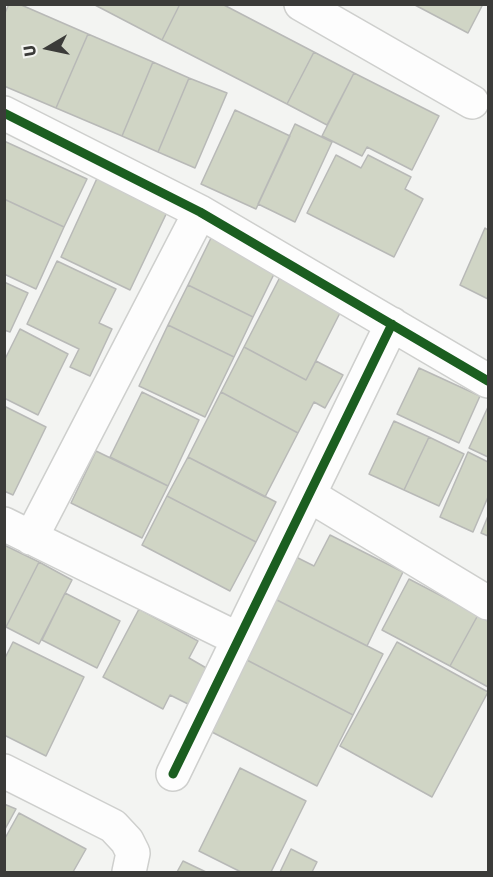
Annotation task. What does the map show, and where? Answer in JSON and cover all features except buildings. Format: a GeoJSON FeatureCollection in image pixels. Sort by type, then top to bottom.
{"type":"FeatureCollection","features":[{"type":"Feature","properties":{"kind":"street"},"geometry":{"type":"LineString","coordinates":[[301,4],[472,102]]}},
{"type":"Feature","properties":{"kind":"street"},"geometry":{"type":"LineString","coordinates":[[4,113],[200,212],[489,381]]}},
{"type":"Feature","properties":{"kind":"street"},"geometry":{"type":"LineString","coordinates":[[200,212],[18,531],[238,639]]}},
{"type":"Feature","properties":{"kind":"street"},"geometry":{"type":"LineString","coordinates":[[173,774],[392,324]]}},
{"type":"Feature","properties":{"kind":"street"},"geometry":{"type":"LineString","coordinates":[[309,495],[489,603]]}},
{"type":"Feature","properties":{"kind":"street"},"geometry":{"type":"LineString","coordinates":[[4,771],[113,826],[127,841],[133,853],[129,873]]}},
{"type":"Feature","properties":{"kind":"cycle path"},"geometry":{"type":"LineString","coordinates":[[4,113],[200,212],[488,381]]}},
{"type":"Feature","properties":{"kind":"cycle path"},"geometry":{"type":"LineString","coordinates":[[173,774],[392,324]]}}]}
